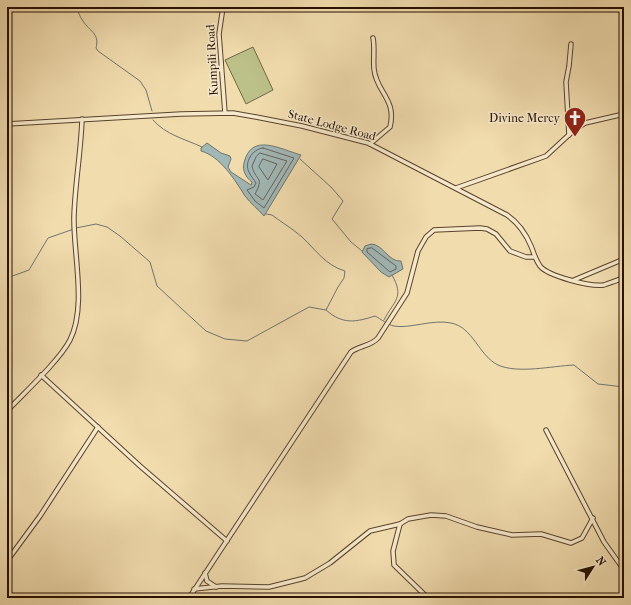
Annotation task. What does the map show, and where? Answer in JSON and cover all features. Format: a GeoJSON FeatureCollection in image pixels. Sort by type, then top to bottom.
{"type":"FeatureCollection","features":[{"type":"Feature","properties":{"kind":"street","name":"Kumpili Road"},"geometry":{"type":"LineString","coordinates":[[223,7],[219,34],[225,113]]}},
{"type":"Feature","properties":{"kind":"street"},"geometry":{"type":"LineString","coordinates":[[370,144],[390,127],[391,115],[391,106],[374,70],[373,38]]}},
{"type":"Feature","properties":{"kind":"street"},"geometry":{"type":"LineString","coordinates":[[569,135],[566,82],[571,44]]}},
{"type":"Feature","properties":{"kind":"street","name":"State Lodge Road"},"geometry":{"type":"LineString","coordinates":[[7,124],[82,119],[225,113],[256,117],[302,126],[370,144],[490,205],[516,222],[530,245],[534,257],[543,270],[590,285],[603,285],[624,278]]}},
{"type":"Feature","properties":{"kind":"street"},"geometry":{"type":"LineString","coordinates":[[456,188],[537,161],[546,156],[585,123],[624,114]]}},
{"type":"Feature","properties":{"kind":"street"},"geometry":{"type":"LineString","coordinates":[[7,411],[70,341],[75,324],[78,262],[74,226],[82,119]]}},
{"type":"Feature","properties":{"kind":"street"},"geometry":{"type":"LineString","coordinates":[[189,598],[351,352],[375,341],[384,329],[407,293],[418,251],[427,236],[434,230],[487,229],[496,234],[510,251],[526,257],[534,257]]}},
{"type":"Feature","properties":{"kind":"street"},"geometry":{"type":"LineString","coordinates":[[574,280],[624,259]]}},
{"type":"Feature","properties":{"kind":"street"},"geometry":{"type":"LineString","coordinates":[[41,374],[140,466],[227,540]]}},
{"type":"Feature","properties":{"kind":"street"},"geometry":{"type":"LineString","coordinates":[[7,561],[40,516],[98,428]]}},
{"type":"Feature","properties":{"kind":"street"},"geometry":{"type":"LineString","coordinates":[[546,430],[593,518],[604,542],[624,570]]}},
{"type":"Feature","properties":{"kind":"street"},"geometry":{"type":"LineString","coordinates":[[194,590],[217,587],[269,587],[305,578],[330,563],[370,531],[400,524],[408,519],[439,515],[450,517],[477,527],[512,535],[542,534],[571,543],[582,538],[593,518]]}},
{"type":"Feature","properties":{"kind":"street"},"geometry":{"type":"LineString","coordinates":[[400,524],[393,551],[394,565],[428,598]]}},
{"type":"Feature","properties":{"kind":"street"},"geometry":{"type":"LineString","coordinates":[[205,573],[207,581],[217,587]]}},
{"type":"Feature","properties":{"kind":"green space"},"geometry":{"type":"Polygon","coordinates":[[[253,47],[273,90],[246,104],[225,60],[253,47]]]}},
{"type":"Feature","properties":{"kind":"water"},"geometry":{"type":"Polygon","coordinates":[[[207,143],[221,153],[230,156],[231,159],[228,167],[231,172],[251,185],[252,182],[245,174],[244,163],[248,154],[253,148],[260,145],[267,145],[301,155],[264,216],[247,199],[232,176],[221,163],[201,151],[201,148],[207,143]]]}},
{"type":"Feature","properties":{"kind":"water"},"geometry":{"type":"Polygon","coordinates":[[[371,244],[379,247],[396,261],[401,261],[403,269],[389,277],[381,272],[362,252],[365,246],[371,244]]]}},
{"type":"Feature","properties":{"kind":"waterway"},"geometry":{"type":"LineString","coordinates":[[75,7],[85,24],[95,36],[97,43],[96,48],[98,51],[140,81],[146,90],[152,111]]}},
{"type":"Feature","properties":{"kind":"waterway"},"geometry":{"type":"LineString","coordinates":[[153,120],[170,133],[202,147]]}},
{"type":"Feature","properties":{"kind":"waterway"},"geometry":{"type":"LineString","coordinates":[[300,159],[332,188],[343,201],[332,219],[351,242],[362,251]]}},
{"type":"Feature","properties":{"kind":"waterway"},"geometry":{"type":"LineString","coordinates":[[266,214],[272,215],[291,228],[326,261],[345,271],[344,278],[326,310],[338,318],[356,321],[375,316],[389,324],[400,327],[437,322],[451,323],[465,330],[491,361],[506,368],[535,369],[574,365],[598,384],[624,387]]}},
{"type":"Feature","properties":{"kind":"waterway"},"geometry":{"type":"LineString","coordinates":[[76,228],[96,224],[107,227],[120,236],[150,262],[157,286],[206,331],[225,339],[247,341],[309,307],[326,310]]}},
{"type":"Feature","properties":{"kind":"waterway"},"geometry":{"type":"LineString","coordinates":[[7,278],[29,270],[48,238],[74,229]]}},
{"type":"Feature","properties":{"kind":"waterway"},"geometry":{"type":"LineString","coordinates":[[384,320],[397,299],[398,294],[398,289],[392,275]]}},
{"type":"Feature","properties":{"kind":"waterway"},"geometry":{"type":"LineString","coordinates":[[624,466],[621,471],[624,477]]}},
{"type":"Feature","properties":{"kind":"place","name":"Divine Mercy"},"geometry":{"type":"Point","coordinates":[575,138]}}]}
